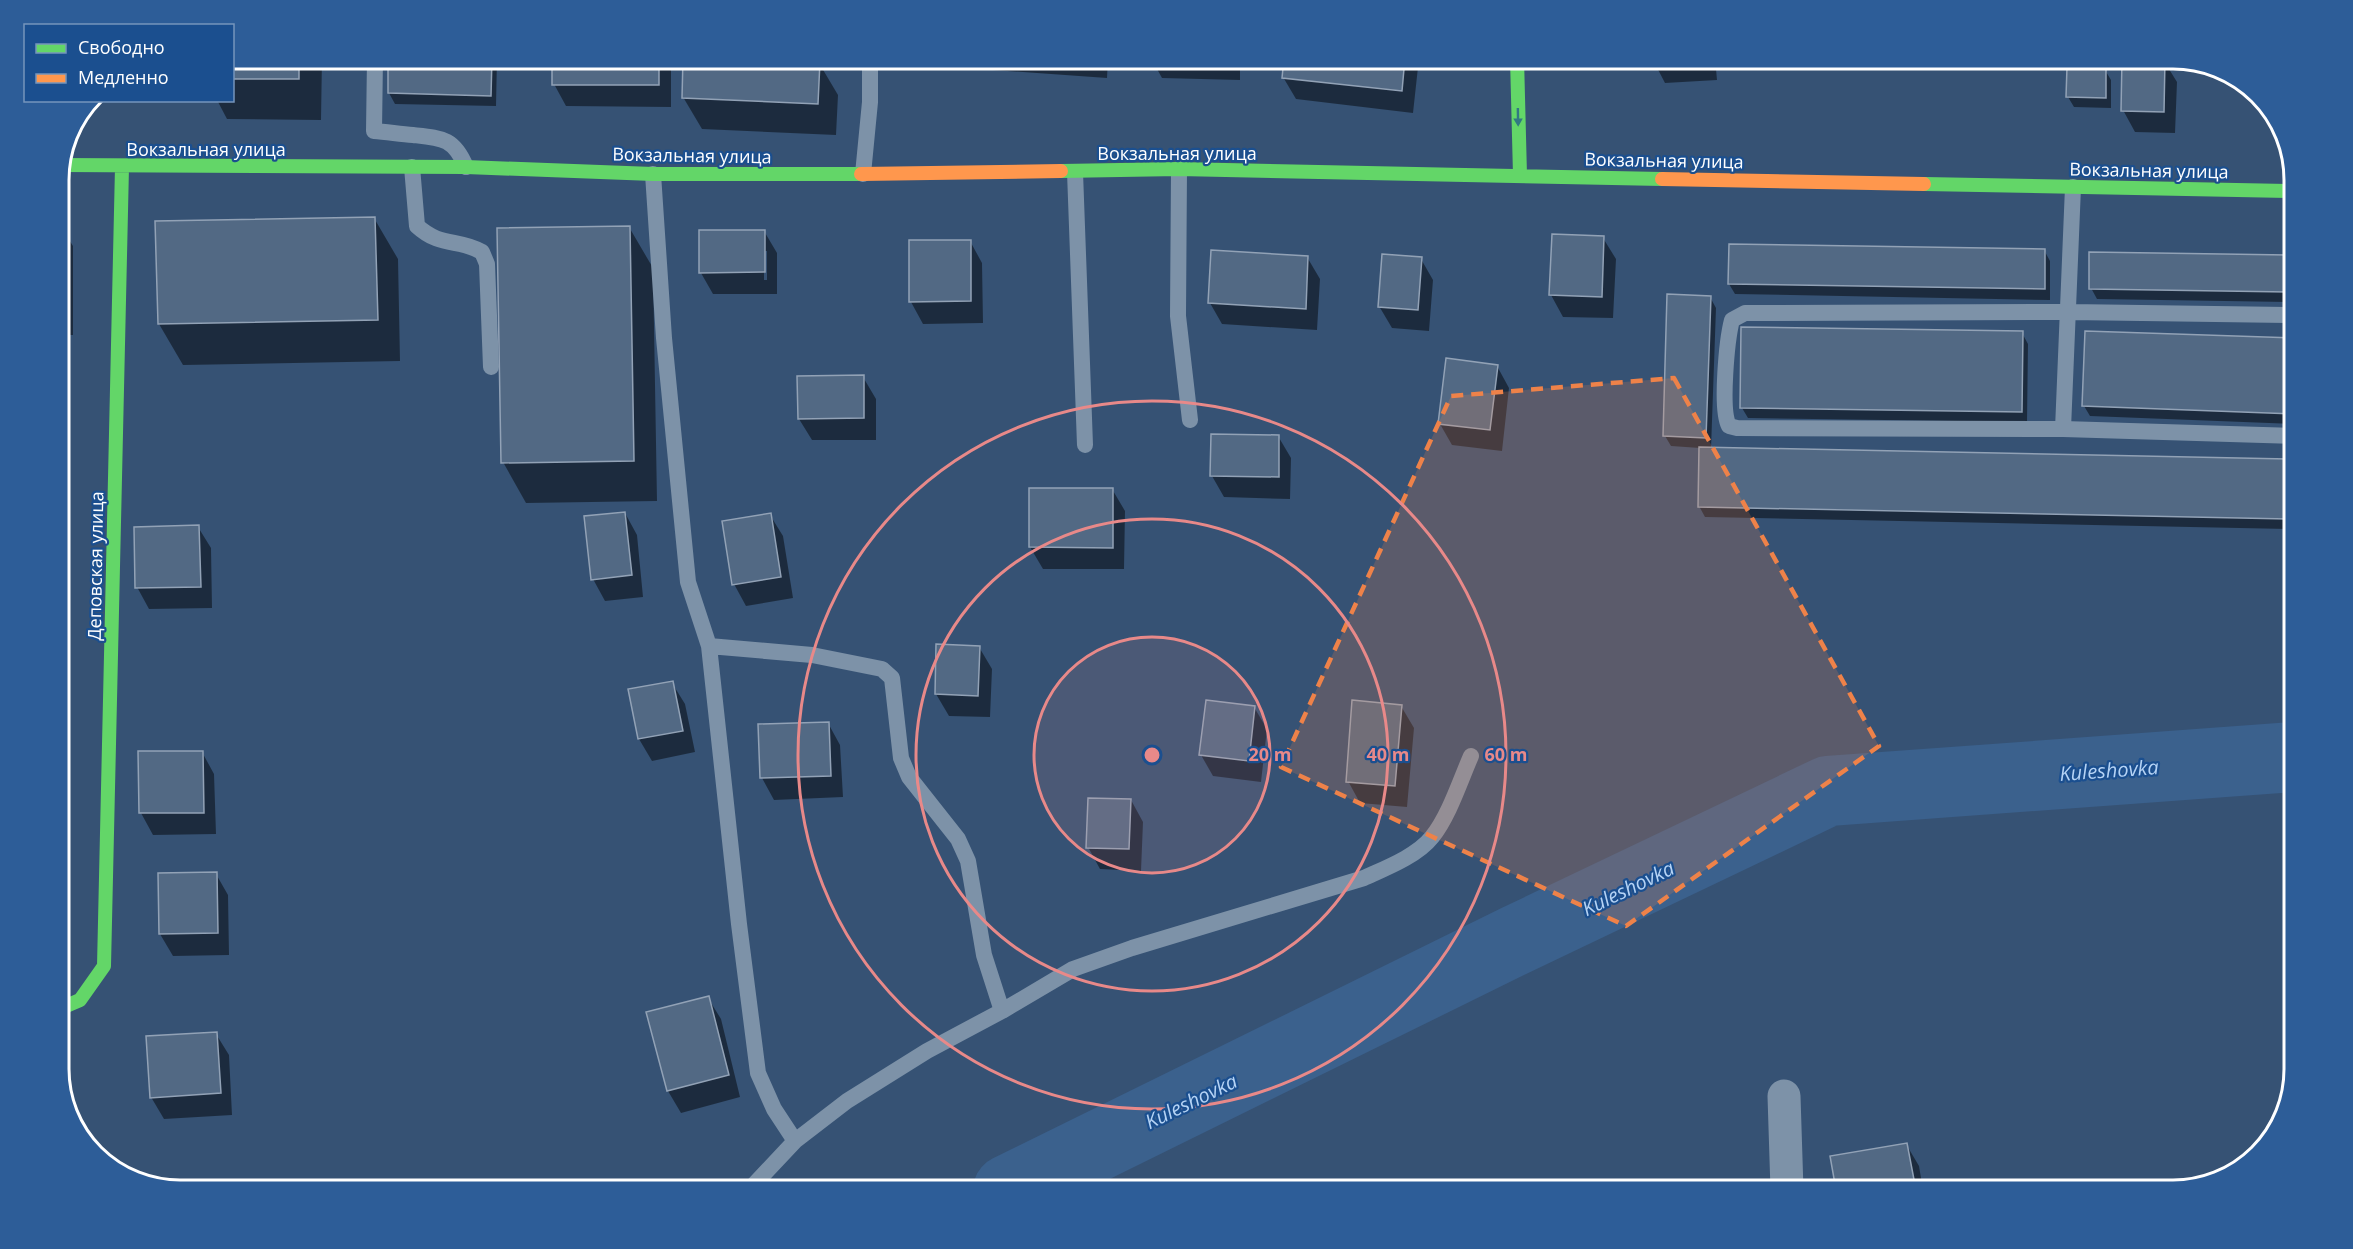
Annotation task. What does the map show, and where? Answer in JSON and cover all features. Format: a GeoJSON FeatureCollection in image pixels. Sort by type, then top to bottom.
{"type":"FeatureCollection","features":[{"type":"Feature","properties":{"kind":"main road"},"geometry":{"type":"LineString","coordinates":[[1517,69],[1520,175]]}},
{"type":"Feature","properties":{"kind":"main road","name":"Вокзальная улица"},"geometry":{"type":"LineString","coordinates":[[70,165],[466,167],[653,174],[1075,172],[1179,169],[2284,191]]}},
{"type":"Feature","properties":{"kind":"main road","name":"Деповская улица"},"geometry":{"type":"LineString","coordinates":[[69,1005],[80,1000],[104,966],[122,167]]}},
{"type":"Feature","properties":{"kind":"street"},"geometry":{"type":"LineString","coordinates":[[1784,1096],[1787,1180]]}},
{"type":"Feature","properties":{"kind":"lane"},"geometry":{"type":"LineString","coordinates":[[375,69],[376,168]]}},
{"type":"Feature","properties":{"kind":"lane"},"geometry":{"type":"LineString","coordinates":[[863,174],[870,102],[870,69]]}},
{"type":"Feature","properties":{"kind":"lane"},"geometry":{"type":"LineString","coordinates":[[374,131],[438,137],[451,144],[461,154],[466,167]]}},
{"type":"Feature","properties":{"kind":"lane"},"geometry":{"type":"LineString","coordinates":[[412,167],[417,226],[441,242],[472,246],[482,252],[487,264],[491,367]]}},
{"type":"Feature","properties":{"kind":"lane"},"geometry":{"type":"LineString","coordinates":[[1179,169],[1178,316],[1190,420]]}},
{"type":"Feature","properties":{"kind":"lane"},"geometry":{"type":"LineString","coordinates":[[1075,172],[1085,445]]}},
{"type":"Feature","properties":{"kind":"lane"},"geometry":{"type":"LineString","coordinates":[[653,174],[664,338],[688,582],[710,646],[739,924],[758,1073],[774,1109],[795,1141]]}},
{"type":"Feature","properties":{"kind":"lane"},"geometry":{"type":"LineString","coordinates":[[2062,429],[2073,187]]}},
{"type":"Feature","properties":{"kind":"lane"},"geometry":{"type":"LineString","coordinates":[[2284,315],[2069,312],[1745,313],[1732,320],[1727,338],[1726,420],[1729,426],[1737,428],[2062,429],[2284,436]]}},
{"type":"Feature","properties":{"kind":"lane"},"geometry":{"type":"LineString","coordinates":[[710,646],[812,655],[882,669],[892,678],[901,758],[909,777],[958,839],[968,861],[984,955],[1002,1011]]}},
{"type":"Feature","properties":{"kind":"lane"},"geometry":{"type":"LineString","coordinates":[[759,1180],[795,1141],[847,1101],[927,1050],[1002,1011],[1073,969],[1143,945],[1364,878],[1397,864],[1432,838],[1471,756]]}},
{"type":"Feature","properties":{"kind":"highlighted area"},"geometry":{"type":"Polygon","coordinates":[[[1674,378],[1879,746],[1626,926],[1281,767],[1451,396],[1674,378]]]}},
{"type":"Feature","properties":{"kind":"building"},"geometry":{"type":"Polygon","coordinates":[[[234,69],[299,69],[299,79],[234,79],[234,69]]]}},
{"type":"Feature","properties":{"kind":"building"},"geometry":{"type":"Polygon","coordinates":[[[388,69],[492,69],[491,96],[388,93],[388,69]]]}},
{"type":"Feature","properties":{"kind":"building"},"geometry":{"type":"Polygon","coordinates":[[[552,69],[659,69],[659,85],[552,85],[552,69]]]}},
{"type":"Feature","properties":{"kind":"building"},"geometry":{"type":"Polygon","coordinates":[[[683,69],[820,69],[818,104],[682,98],[683,69]]]}},
{"type":"Feature","properties":{"kind":"building"},"geometry":{"type":"Polygon","coordinates":[[[1283,69],[1404,69],[1402,91],[1282,78],[1283,69]]]}},
{"type":"Feature","properties":{"kind":"building"},"geometry":{"type":"Polygon","coordinates":[[[2067,69],[2106,69],[2106,98],[2066,97],[2067,69]]]}},
{"type":"Feature","properties":{"kind":"building"},"geometry":{"type":"Polygon","coordinates":[[[2122,69],[2165,69],[2164,112],[2121,111],[2122,69]]]}},
{"type":"Feature","properties":{"kind":"building"},"geometry":{"type":"Polygon","coordinates":[[[375,217],[378,320],[158,324],[155,221],[375,217]]]}},
{"type":"Feature","properties":{"kind":"building"},"geometry":{"type":"Polygon","coordinates":[[[630,226],[634,461],[501,463],[497,228],[630,226]]]}},
{"type":"Feature","properties":{"kind":"building"},"geometry":{"type":"Polygon","coordinates":[[[699,230],[765,230],[765,272],[699,273],[699,230]]]}},
{"type":"Feature","properties":{"kind":"building"},"geometry":{"type":"Polygon","coordinates":[[[1552,234],[1604,236],[1602,297],[1549,295],[1552,234]]]}},
{"type":"Feature","properties":{"kind":"building"},"geometry":{"type":"Polygon","coordinates":[[[909,240],[971,240],[971,301],[909,302],[909,240]]]}},
{"type":"Feature","properties":{"kind":"building"},"geometry":{"type":"Polygon","coordinates":[[[1729,244],[2045,249],[2045,289],[1728,284],[1729,244]]]}},
{"type":"Feature","properties":{"kind":"building"},"geometry":{"type":"Polygon","coordinates":[[[1211,250],[1308,256],[1306,309],[1208,303],[1211,250]]]}},
{"type":"Feature","properties":{"kind":"building"},"geometry":{"type":"Polygon","coordinates":[[[2089,252],[2284,255],[2284,292],[2089,289],[2089,252]]]}},
{"type":"Feature","properties":{"kind":"building"},"geometry":{"type":"Polygon","coordinates":[[[1382,254],[1422,257],[1418,310],[1378,307],[1382,254]]]}},
{"type":"Feature","properties":{"kind":"building"},"geometry":{"type":"Polygon","coordinates":[[[1667,294],[1711,296],[1706,438],[1663,436],[1667,294]]]}},
{"type":"Feature","properties":{"kind":"building"},"geometry":{"type":"Polygon","coordinates":[[[1741,327],[2023,331],[2022,412],[1740,408],[1741,327]]]}},
{"type":"Feature","properties":{"kind":"building"},"geometry":{"type":"Polygon","coordinates":[[[2085,331],[2284,338],[2284,414],[2082,406],[2085,331]]]}},
{"type":"Feature","properties":{"kind":"building"},"geometry":{"type":"Polygon","coordinates":[[[1446,358],[1498,365],[1490,430],[1438,424],[1446,358]]]}},
{"type":"Feature","properties":{"kind":"building"},"geometry":{"type":"Polygon","coordinates":[[[864,375],[864,418],[798,419],[797,376],[864,375]]]}},
{"type":"Feature","properties":{"kind":"building"},"geometry":{"type":"Polygon","coordinates":[[[1211,434],[1279,435],[1279,477],[1210,476],[1211,434]]]}},
{"type":"Feature","properties":{"kind":"building"},"geometry":{"type":"Polygon","coordinates":[[[1699,447],[2284,459],[2284,519],[1698,507],[1699,447]]]}},
{"type":"Feature","properties":{"kind":"building"},"geometry":{"type":"Polygon","coordinates":[[[1029,488],[1113,488],[1113,548],[1029,547],[1029,488]]]}},
{"type":"Feature","properties":{"kind":"building"},"geometry":{"type":"Polygon","coordinates":[[[625,512],[632,575],[591,580],[584,516],[625,512]]]}},
{"type":"Feature","properties":{"kind":"building"},"geometry":{"type":"Polygon","coordinates":[[[771,513],[781,577],[732,585],[722,521],[771,513]]]}},
{"type":"Feature","properties":{"kind":"building"},"geometry":{"type":"Polygon","coordinates":[[[199,525],[201,587],[135,588],[134,527],[199,525]]]}},
{"type":"Feature","properties":{"kind":"building"},"geometry":{"type":"Polygon","coordinates":[[[936,644],[980,646],[978,696],[935,694],[936,644]]]}},
{"type":"Feature","properties":{"kind":"building"},"geometry":{"type":"Polygon","coordinates":[[[673,681],[683,731],[638,739],[628,689],[673,681]]]}},
{"type":"Feature","properties":{"kind":"building"},"geometry":{"type":"Polygon","coordinates":[[[1206,700],[1255,706],[1249,761],[1199,755],[1206,700]]]}},
{"type":"Feature","properties":{"kind":"building"},"geometry":{"type":"Polygon","coordinates":[[[1352,700],[1402,705],[1395,786],[1346,782],[1352,700]]]}},
{"type":"Feature","properties":{"kind":"building"},"geometry":{"type":"Polygon","coordinates":[[[829,722],[831,776],[760,778],[758,724],[829,722]]]}},
{"type":"Feature","properties":{"kind":"building"},"geometry":{"type":"Polygon","coordinates":[[[138,751],[203,751],[204,813],[139,813],[138,751]]]}},
{"type":"Feature","properties":{"kind":"building"},"geometry":{"type":"Polygon","coordinates":[[[1088,798],[1131,799],[1129,849],[1086,848],[1088,798]]]}},
{"type":"Feature","properties":{"kind":"building"},"geometry":{"type":"Polygon","coordinates":[[[217,872],[218,933],[159,934],[158,873],[217,872]]]}},
{"type":"Feature","properties":{"kind":"building"},"geometry":{"type":"Polygon","coordinates":[[[709,996],[729,1075],[667,1091],[646,1012],[709,996]]]}},
{"type":"Feature","properties":{"kind":"building"},"geometry":{"type":"Polygon","coordinates":[[[217,1032],[221,1093],[150,1098],[146,1036],[217,1032]]]}},
{"type":"Feature","properties":{"kind":"building"},"geometry":{"type":"Polygon","coordinates":[[[1907,1143],[1914,1180],[1834,1180],[1830,1156],[1907,1143]]]}},
{"type":"Feature","properties":{"kind":"waterway","name":"Kuleshovka"},"geometry":{"type":"LineString","coordinates":[[1028,1180],[1518,939],[1828,791],[2284,758]]}},
{"type":"Feature","properties":{"kind":"traffic: fast"},"geometry":{"type":"LineString","coordinates":[[1517,69],[1520,175]]}},
{"type":"Feature","properties":{"kind":"traffic: fast"},"geometry":{"type":"LineString","coordinates":[[70,165],[466,167],[653,174],[861,174]]}},
{"type":"Feature","properties":{"kind":"traffic: fast"},"geometry":{"type":"LineString","coordinates":[[69,1005],[80,1000],[104,966],[122,167]]}},
{"type":"Feature","properties":{"kind":"traffic: fast"},"geometry":{"type":"LineString","coordinates":[[1061,171],[1179,169],[1662,179]]}},
{"type":"Feature","properties":{"kind":"traffic: fast"},"geometry":{"type":"LineString","coordinates":[[1924,184],[2284,191]]}},
{"type":"Feature","properties":{"kind":"traffic: slow"},"geometry":{"type":"LineString","coordinates":[[861,174],[1061,171]]}},
{"type":"Feature","properties":{"kind":"traffic: slow"},"geometry":{"type":"LineString","coordinates":[[1662,179],[1924,184]]}}]}
